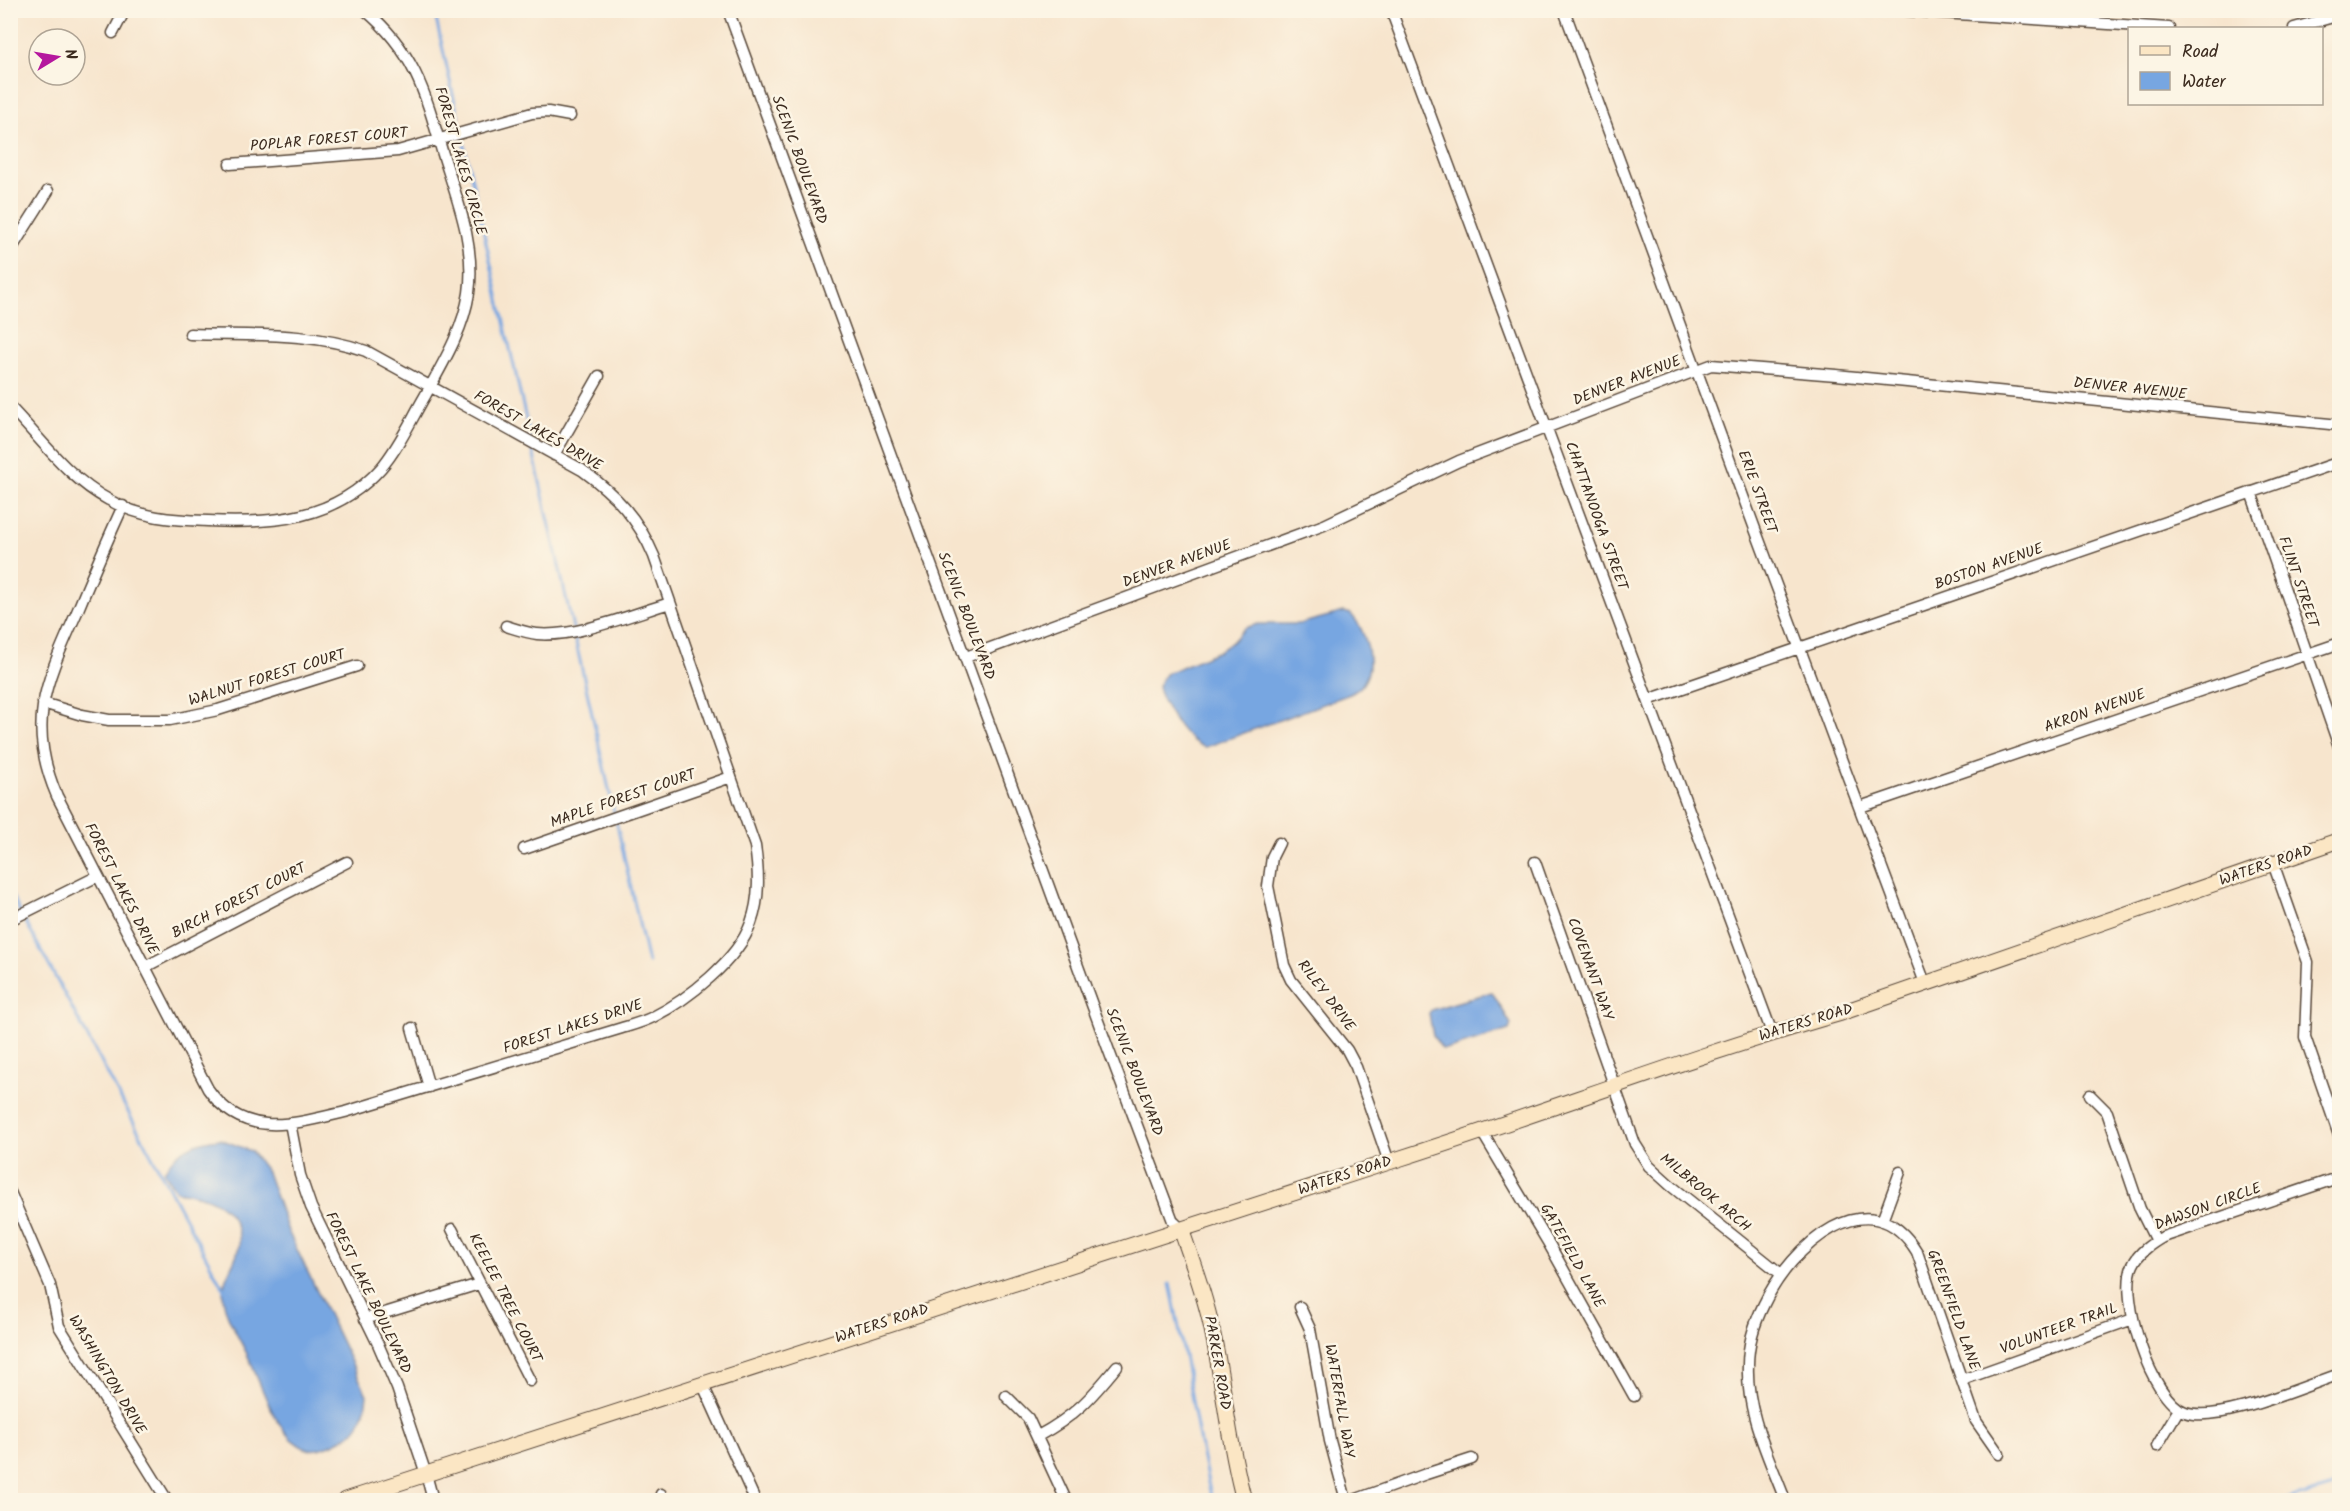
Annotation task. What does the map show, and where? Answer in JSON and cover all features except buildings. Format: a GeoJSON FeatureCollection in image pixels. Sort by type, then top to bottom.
{"type":"FeatureCollection","features":[{"type":"Feature","properties":{"kind":"street"},"geometry":{"type":"LineString","coordinates":[[113,33],[125,10]]}},
{"type":"Feature","properties":{"kind":"street","name":"FOREST LAKES CIRCLE"},"geometry":{"type":"LineString","coordinates":[[10,407],[77,478],[110,501],[164,519],[250,523],[289,519],[331,505],[367,482],[381,468],[396,447],[458,335],[469,292],[468,241],[423,86],[392,37],[364,10]]}},
{"type":"Feature","properties":{"kind":"street","name":"SCENIC BOULEVARD"},"geometry":{"type":"LineString","coordinates":[[728,10],[1173,1221],[1181,1229]]}},
{"type":"Feature","properties":{"kind":"street","name":"CHATTANOOGA STREET"},"geometry":{"type":"LineString","coordinates":[[1391,10],[1772,1033]]}},
{"type":"Feature","properties":{"kind":"street","name":"ERIE STREET"},"geometry":{"type":"LineString","coordinates":[[1564,10],[1925,983]]}},
{"type":"Feature","properties":{"kind":"street"},"geometry":{"type":"LineString","coordinates":[[1897,10],[2154,27]]}},
{"type":"Feature","properties":{"kind":"street"},"geometry":{"type":"LineString","coordinates":[[2298,27],[2340,15]]}},
{"type":"Feature","properties":{"kind":"street","name":"POPLAR FOREST COURT"},"geometry":{"type":"LineString","coordinates":[[230,164],[398,151],[532,113],[548,112],[570,116]]}},
{"type":"Feature","properties":{"kind":"street"},"geometry":{"type":"LineString","coordinates":[[10,250],[48,191]]}},
{"type":"Feature","properties":{"kind":"street","name":"FOREST LAKES DRIVE"},"geometry":{"type":"LineString","coordinates":[[123,506],[49,675],[43,703],[41,737],[48,775],[144,967],[215,1100],[244,1121],[262,1124],[290,1123],[345,1112],[651,1018],[677,1003],[727,961],[751,923],[759,888],[755,846],[648,541],[622,504],[609,489],[582,470],[381,358],[344,343],[309,338],[190,334]]}},
{"type":"Feature","properties":{"kind":"street","name":"DENVER AVENUE"},"geometry":{"type":"LineString","coordinates":[[966,657],[1324,525],[1459,461],[1711,365],[1836,375],[2340,425]]}},
{"type":"Feature","properties":{"kind":"street"},"geometry":{"type":"LineString","coordinates":[[554,455],[599,376]]}},
{"type":"Feature","properties":{"kind":"street","name":"BOSTON AVENUE"},"geometry":{"type":"LineString","coordinates":[[1648,700],[2340,462]]}},
{"type":"Feature","properties":{"kind":"street","name":"FLINT STREET"},"geometry":{"type":"LineString","coordinates":[[2251,492],[2340,749]]}},
{"type":"Feature","properties":{"kind":"street"},"geometry":{"type":"LineString","coordinates":[[506,626],[537,634],[563,632],[610,622],[670,603]]}},
{"type":"Feature","properties":{"kind":"street","name":"AKRON AVENUE"},"geometry":{"type":"LineString","coordinates":[[1860,807],[2340,643]]}},
{"type":"Feature","properties":{"kind":"street","name":"WALNUT FOREST COURT"},"geometry":{"type":"LineString","coordinates":[[43,703],[82,715],[109,720],[170,720],[218,710],[357,666]]}},
{"type":"Feature","properties":{"kind":"street","name":"MAPLE FOREST COURT"},"geometry":{"type":"LineString","coordinates":[[524,849],[731,777]]}},
{"type":"Feature","properties":{"kind":"street","name":"WATERS ROAD"},"geometry":{"type":"LineString","coordinates":[[346,1500],[1482,1132],[1772,1033],[1840,1013],[2340,840]]}},
{"type":"Feature","properties":{"kind":"street","name":"RILEY DRIVE"},"geometry":{"type":"LineString","coordinates":[[1279,843],[1272,857],[1268,886],[1284,965],[1291,980],[1347,1050],[1356,1067],[1389,1162]]}},
{"type":"Feature","properties":{"kind":"street","name":"BIRCH FOREST COURT"},"geometry":{"type":"LineString","coordinates":[[144,967],[347,862]]}},
{"type":"Feature","properties":{"kind":"street","name":"COVENANT WAY"},"geometry":{"type":"LineString","coordinates":[[1535,862],[1616,1087]]}},
{"type":"Feature","properties":{"kind":"street"},"geometry":{"type":"LineString","coordinates":[[2273,863],[2308,962],[2305,1036],[2340,1138]]}},
{"type":"Feature","properties":{"kind":"street"},"geometry":{"type":"LineString","coordinates":[[10,920],[98,876]]}},
{"type":"Feature","properties":{"kind":"street"},"geometry":{"type":"LineString","coordinates":[[412,1028],[429,1087]]}},
{"type":"Feature","properties":{"kind":"street","name":"MILBROOK ARCH"},"geometry":{"type":"LineString","coordinates":[[1616,1087],[1635,1144],[1649,1166],[1781,1274]]}},
{"type":"Feature","properties":{"kind":"street"},"geometry":{"type":"LineString","coordinates":[[2090,1095],[2107,1112],[2140,1209],[2156,1241]]}},
{"type":"Feature","properties":{"kind":"street","name":"FOREST LAKE BOULEVARD"},"geometry":{"type":"LineString","coordinates":[[290,1123],[300,1175],[311,1208],[397,1388],[426,1474],[432,1500]]}},
{"type":"Feature","properties":{"kind":"street","name":"GATEFIELD LANE"},"geometry":{"type":"LineString","coordinates":[[1482,1132],[1549,1244],[1634,1396]]}},
{"type":"Feature","properties":{"kind":"street"},"geometry":{"type":"LineString","coordinates":[[1882,1221],[1900,1172]]}},
{"type":"Feature","properties":{"kind":"street","name":"DAWSON CIRCLE"},"geometry":{"type":"LineString","coordinates":[[2179,1409],[2172,1405],[2153,1378],[2133,1319],[2128,1294],[2133,1264],[2142,1252],[2156,1241],[2340,1177]]}},
{"type":"Feature","properties":{"kind":"street","name":"WASHINGTON DRIVE"},"geometry":{"type":"LineString","coordinates":[[10,1192],[50,1285],[59,1326],[167,1500]]}},
{"type":"Feature","properties":{"kind":"street","name":"GREENFIELD LANE"},"geometry":{"type":"LineString","coordinates":[[1785,1500],[1754,1419],[1748,1365],[1754,1329],[1764,1303],[1781,1274],[1813,1241],[1827,1229],[1842,1221],[1860,1218],[1882,1221],[1894,1226],[1909,1238],[1917,1252],[1976,1421],[1999,1454]]}},
{"type":"Feature","properties":{"kind":"street","name":"KEELEE TREE COURT"},"geometry":{"type":"LineString","coordinates":[[452,1229],[530,1381]]}},
{"type":"Feature","properties":{"kind":"street","name":"PARKER ROAD"},"geometry":{"type":"LineString","coordinates":[[1181,1229],[1203,1292],[1211,1325],[1230,1443],[1244,1500]]}},
{"type":"Feature","properties":{"kind":"street"},"geometry":{"type":"LineString","coordinates":[[365,1319],[479,1284]]}},
{"type":"Feature","properties":{"kind":"street","name":"WATERFALL WAY"},"geometry":{"type":"LineString","coordinates":[[1300,1307],[1314,1344],[1330,1441],[1346,1500]]}},
{"type":"Feature","properties":{"kind":"street","name":"VOLUNTEER TRAIL"},"geometry":{"type":"LineString","coordinates":[[1962,1380],[2133,1319]]}},
{"type":"Feature","properties":{"kind":"street"},"geometry":{"type":"LineString","coordinates":[[1038,1436],[1079,1411],[1117,1366]]}},
{"type":"Feature","properties":{"kind":"street"},"geometry":{"type":"LineString","coordinates":[[2157,1446],[2179,1409],[2202,1416],[2225,1414],[2340,1374]]}},
{"type":"Feature","properties":{"kind":"street"},"geometry":{"type":"LineString","coordinates":[[702,1383],[755,1500]]}},
{"type":"Feature","properties":{"kind":"street"},"geometry":{"type":"LineString","coordinates":[[1006,1396],[1028,1418],[1066,1500]]}},
{"type":"Feature","properties":{"kind":"street"},"geometry":{"type":"LineString","coordinates":[[1354,1500],[1472,1459]]}},
{"type":"Feature","properties":{"kind":"water"},"geometry":{"type":"Polygon","coordinates":[[[1344,612],[1351,614],[1361,629],[1369,658],[1366,677],[1361,686],[1350,694],[1206,747],[1191,739],[1169,712],[1158,686],[1165,674],[1219,651],[1232,642],[1245,628],[1258,624],[1299,624],[1344,612]]]}},
{"type":"Feature","properties":{"kind":"water"},"geometry":{"type":"Polygon","coordinates":[[[1492,992],[1511,1024],[1509,1030],[1449,1049],[1442,1049],[1433,1036],[1429,1014],[1431,1010],[1492,992]]]}},
{"type":"Feature","properties":{"kind":"water"},"geometry":{"type":"Polygon","coordinates":[[[220,1139],[251,1151],[267,1172],[288,1231],[367,1395],[364,1414],[356,1429],[346,1437],[327,1446],[312,1450],[305,1448],[291,1439],[284,1430],[271,1409],[229,1318],[223,1295],[227,1277],[238,1252],[238,1232],[234,1221],[217,1203],[201,1196],[176,1191],[164,1172],[180,1152],[195,1144],[220,1139]]]}},
{"type":"Feature","properties":{"kind":"waterway"},"geometry":{"type":"LineString","coordinates":[[434,10],[461,130]]}},
{"type":"Feature","properties":{"kind":"waterway"},"geometry":{"type":"LineString","coordinates":[[462,136],[530,437]]}},
{"type":"Feature","properties":{"kind":"waterway"},"geometry":{"type":"LineString","coordinates":[[532,447],[573,628]]}},
{"type":"Feature","properties":{"kind":"waterway"},"geometry":{"type":"LineString","coordinates":[[574,634],[648,963]]}},
{"type":"Feature","properties":{"kind":"waterway"},"geometry":{"type":"LineString","coordinates":[[10,893],[224,1290]]}},
{"type":"Feature","properties":{"kind":"waterway"},"geometry":{"type":"LineString","coordinates":[[1170,1284],[1212,1500]]}},
{"type":"Feature","properties":{"kind":"waterway"},"geometry":{"type":"LineString","coordinates":[[2286,1500],[2340,1484]]}}]}
